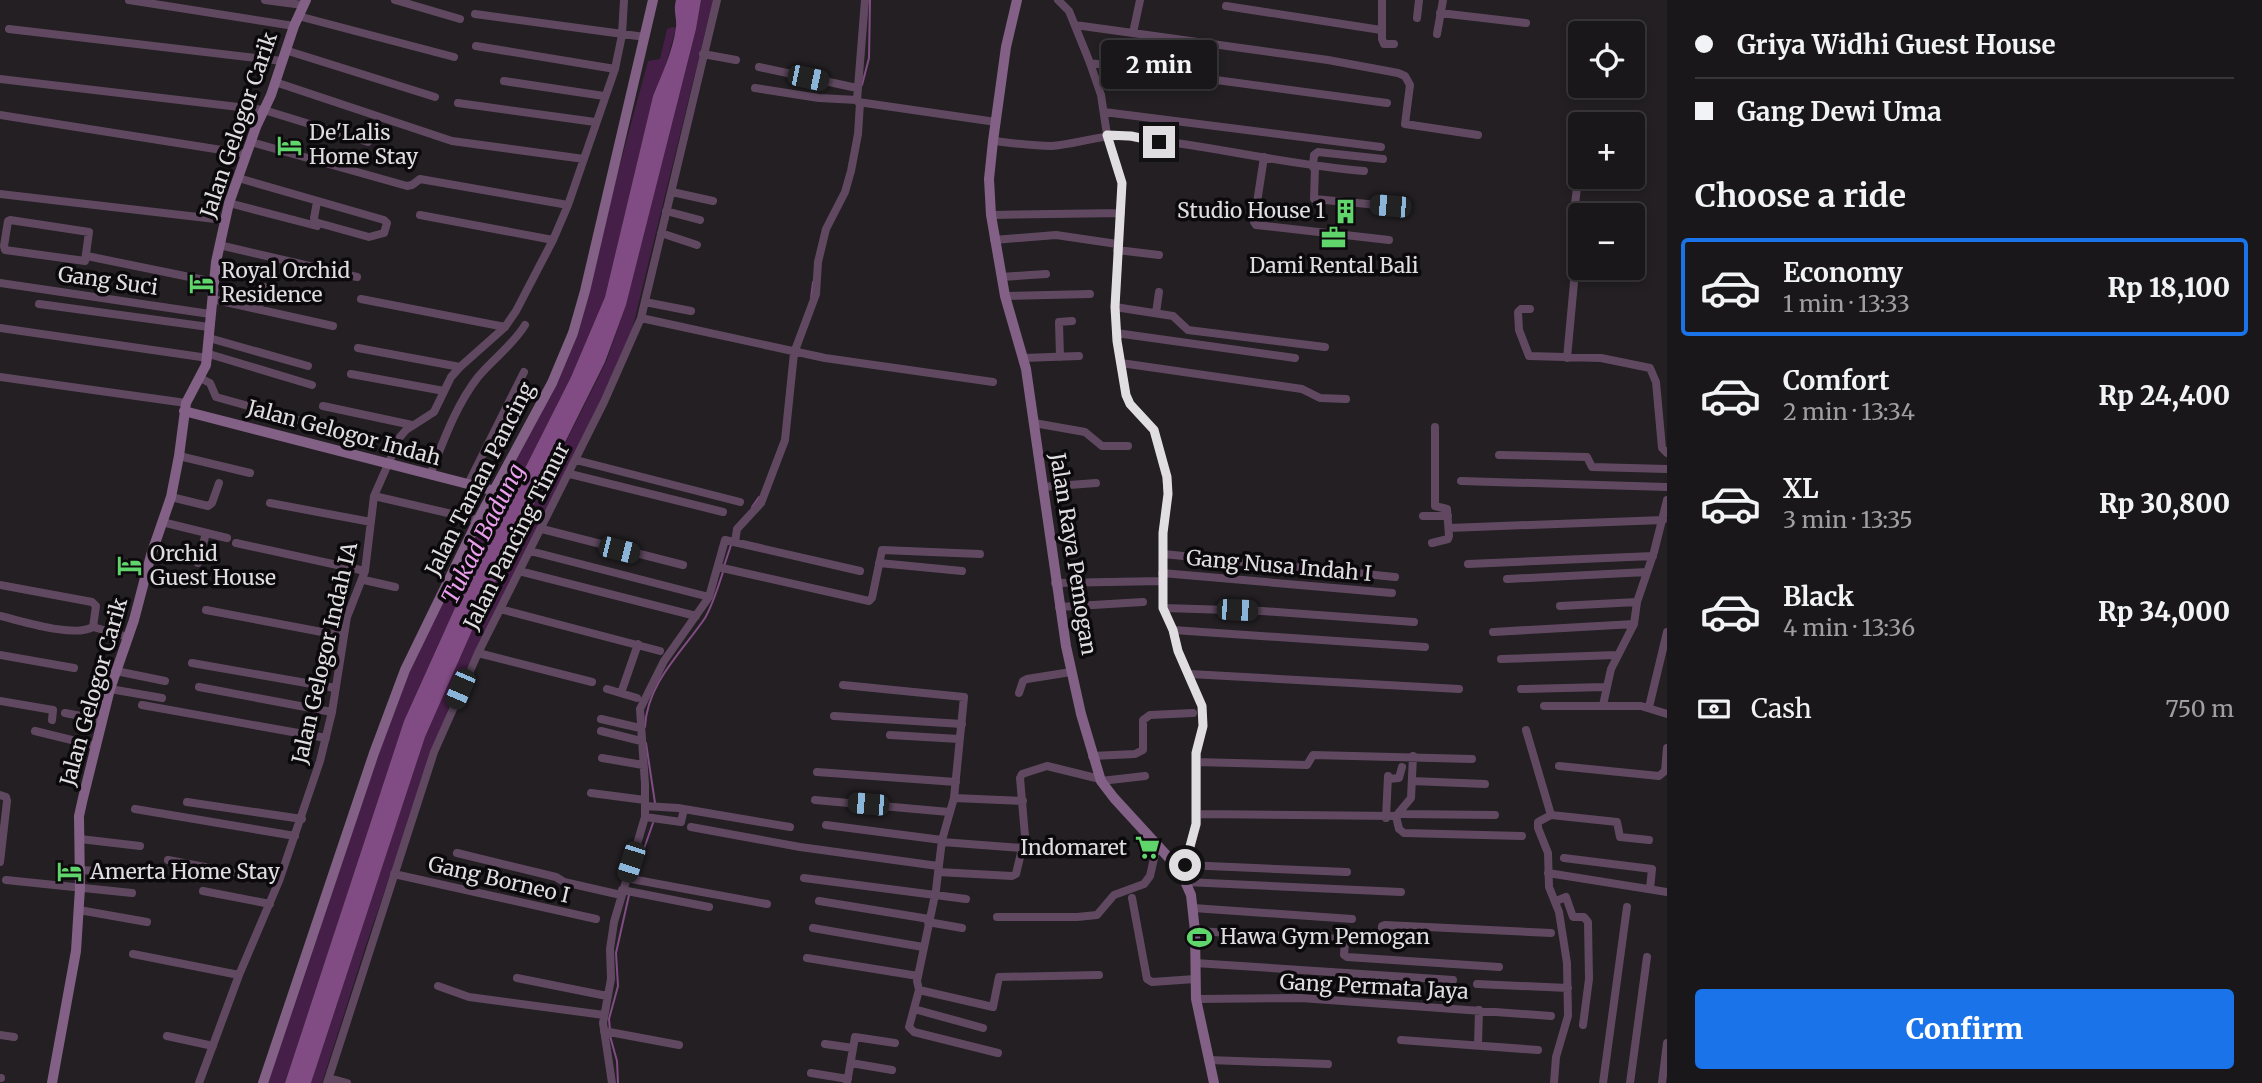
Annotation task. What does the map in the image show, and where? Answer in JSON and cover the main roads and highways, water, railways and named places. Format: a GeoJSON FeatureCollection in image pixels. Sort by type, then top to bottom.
{"type":"FeatureCollection","features":[{"type":"Feature","properties":{"kind":"waterway"},"geometry":{"type":"LineString","coordinates":[[862,85],[869,58],[870,0]]}},
{"type":"Feature","properties":{"kind":"waterway"},"geometry":{"type":"LineString","coordinates":[[811,298],[813,282]]}},
{"type":"Feature","properties":{"kind":"waterway"},"geometry":{"type":"LineString","coordinates":[[752,507],[759,497]]}},
{"type":"Feature","properties":{"kind":"waterway"},"geometry":{"type":"LineString","coordinates":[[724,566],[731,545]]}},
{"type":"Feature","properties":{"kind":"waterway"},"geometry":{"type":"LineString","coordinates":[[645,727],[647,711],[659,682],[705,618],[723,572]]}},
{"type":"Feature","properties":{"kind":"waterway"},"geometry":{"type":"LineString","coordinates":[[646,743],[655,803]]}},
{"type":"Feature","properties":{"kind":"waterway"},"geometry":{"type":"LineString","coordinates":[[634,877],[653,823]]}},
{"type":"Feature","properties":{"kind":"waterway"},"geometry":{"type":"LineString","coordinates":[[610,1030],[609,1019],[618,986],[616,953],[629,895]]}},
{"type":"Feature","properties":{"kind":"waterway"},"geometry":{"type":"LineString","coordinates":[[610,1036],[617,1061],[618,1083]]}},
{"type":"Feature","properties":{"kind":"place","name":"De'Lalis Home Stay"},"geometry":{"type":"Point","coordinates":[289,145]}},
{"type":"Feature","properties":{"kind":"place","name":"Studio House 1"},"geometry":{"type":"Point","coordinates":[1345,211]}},
{"type":"Feature","properties":{"kind":"place","name":"Dami Rental Bali"},"geometry":{"type":"Point","coordinates":[1334,237]}},
{"type":"Feature","properties":{"kind":"place","name":"Royal Orchid Residence"},"geometry":{"type":"Point","coordinates":[201,283]}},
{"type":"Feature","properties":{"kind":"place","name":"Orchid Guest House"},"geometry":{"type":"Point","coordinates":[130,566]}},
{"type":"Feature","properties":{"kind":"place","name":"Indomaret"},"geometry":{"type":"Point","coordinates":[1147,848]}},
{"type":"Feature","properties":{"kind":"place","name":"Amerta Home Stay"},"geometry":{"type":"Point","coordinates":[70,872]}},
{"type":"Feature","properties":{"kind":"place","name":"Hawa Gym Pemogan"},"geometry":{"type":"Point","coordinates":[1200,937]}},
{"type":"Feature","properties":{"kind":"water label","name":"Tukad Badung"},"geometry":{"type":"Point","coordinates":[483,534]}}]}
